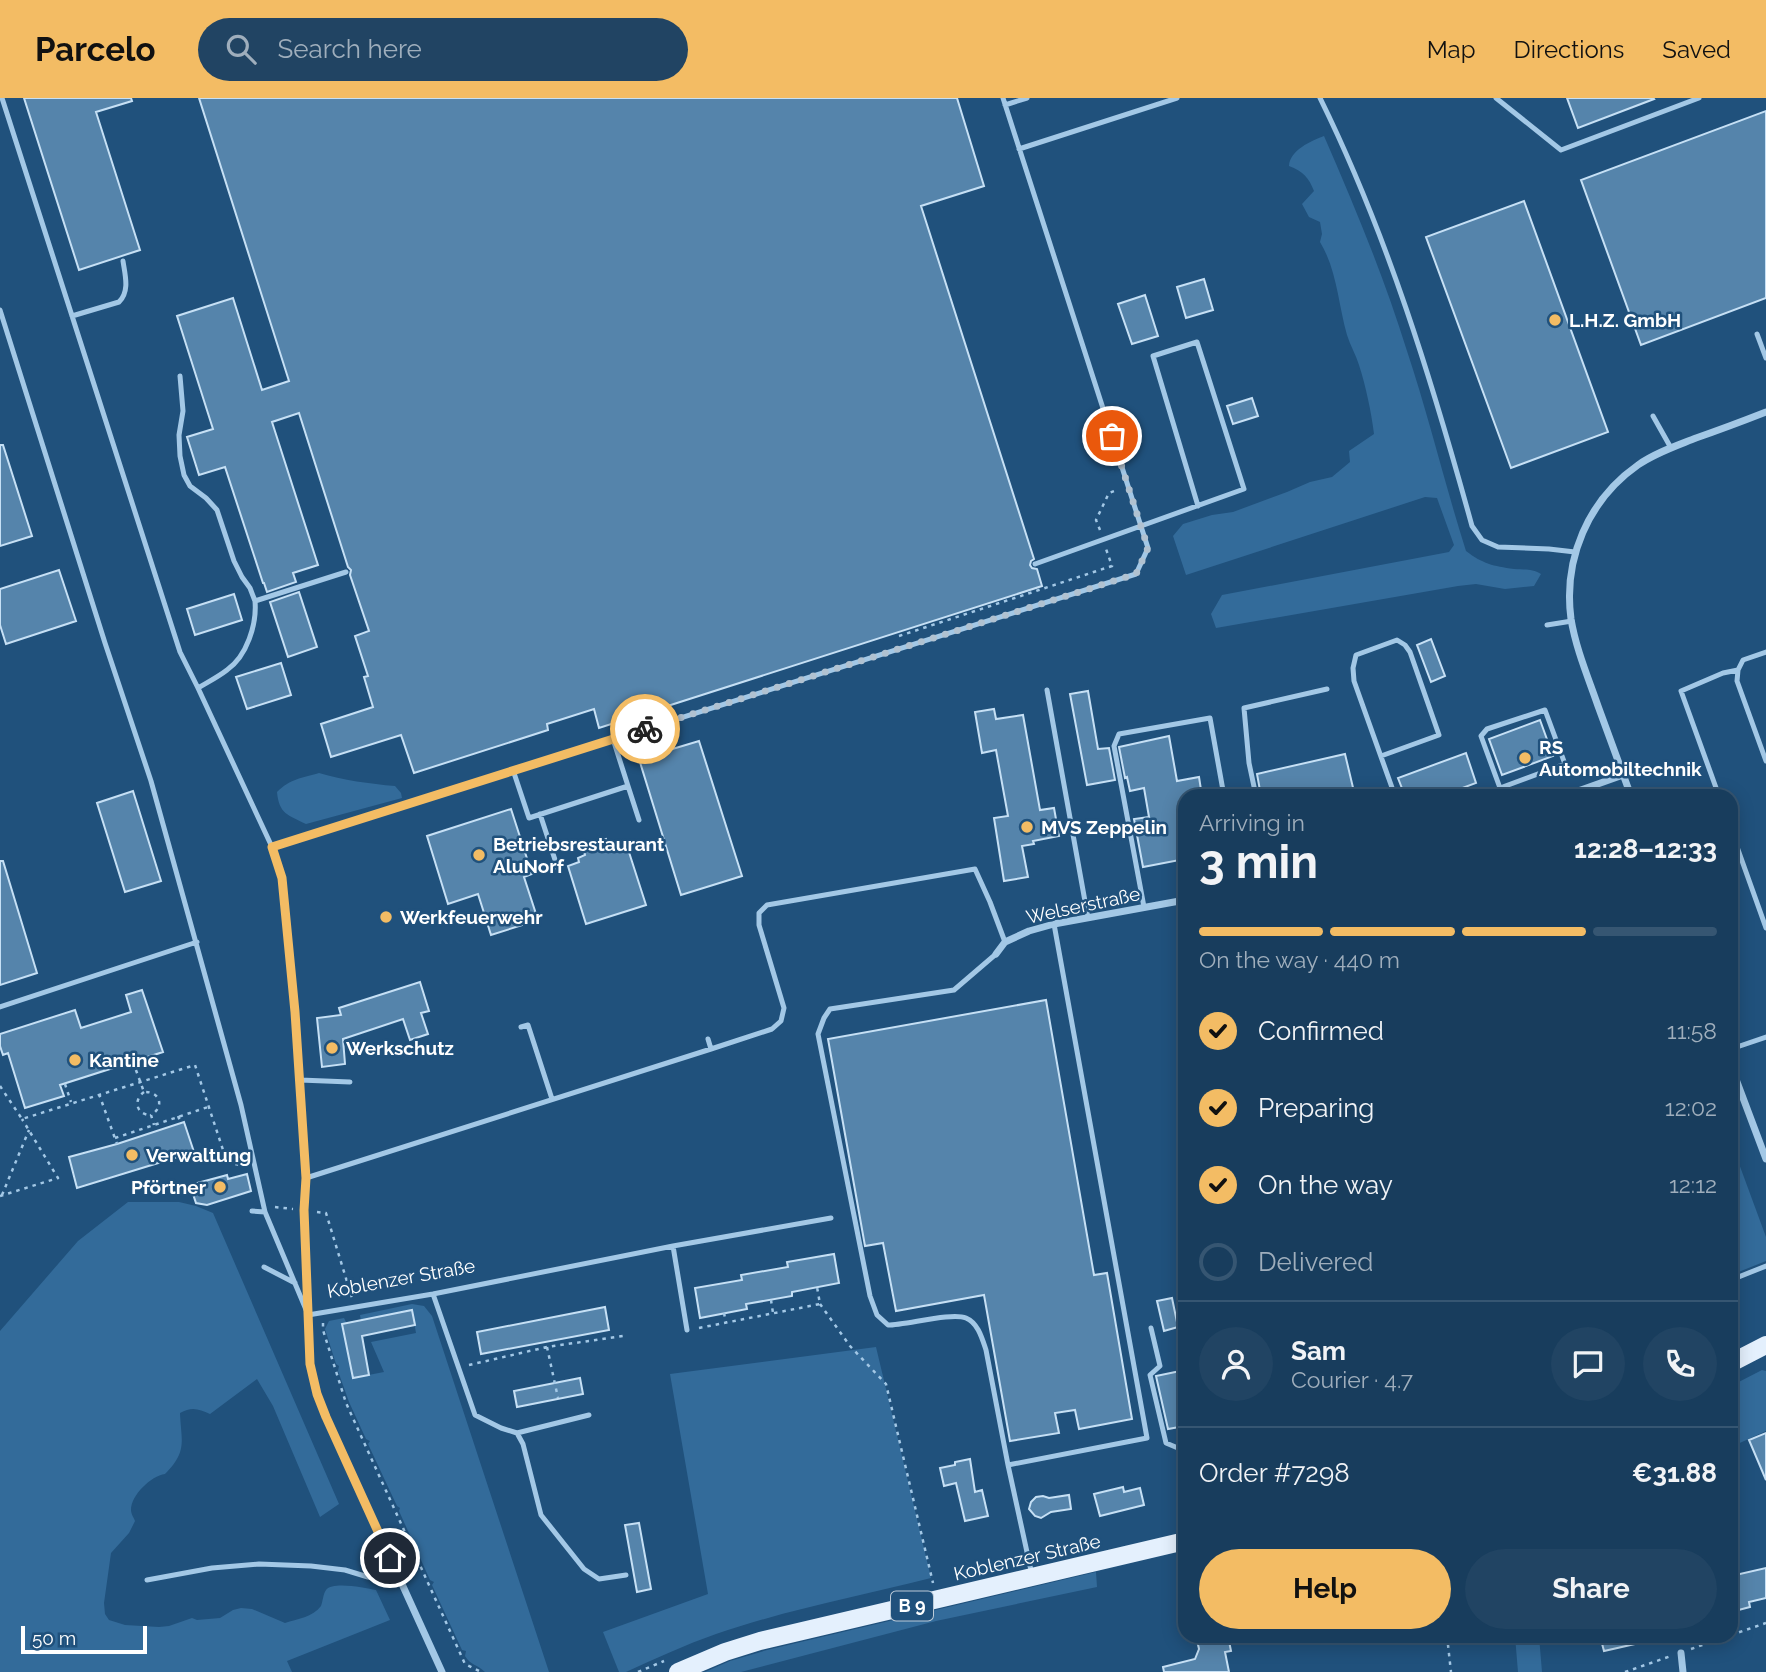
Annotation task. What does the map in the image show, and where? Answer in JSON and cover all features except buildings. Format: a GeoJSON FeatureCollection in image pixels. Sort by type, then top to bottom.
{"type":"FeatureCollection","features":[{"type":"Feature","properties":{"kind":"main road"},"geometry":{"type":"LineString","coordinates":[[1738,1359],[1766,1345]]}},
{"type":"Feature","properties":{"kind":"main road","name":"Koblenzer Straße"},"geometry":{"type":"LineString","coordinates":[[678,1672],[760,1641],[1178,1543]]}},
{"type":"Feature","properties":{"kind":"street"},"geometry":{"type":"LineString","coordinates":[[1628,789],[1579,651],[1572,621],[1570,584],[1575,552],[1582,531],[1599,502],[1618,480],[1639,464],[1671,448],[1766,412]]}},
{"type":"Feature","properties":{"kind":"street"},"geometry":{"type":"LineString","coordinates":[[1584,789],[1623,775]]}},
{"type":"Feature","properties":{"kind":"street","name":"Welserstraße"},"geometry":{"type":"LineString","coordinates":[[996,954],[1005,942],[1029,931],[1178,901]]}},
{"type":"Feature","properties":{"kind":"street"},"geometry":{"type":"LineString","coordinates":[[1738,1092],[1766,1159]]}},
{"type":"Feature","properties":{"kind":"street","name":"Koblenzer Straße"},"geometry":{"type":"LineString","coordinates":[[308,1315],[310,1364],[317,1394],[442,1672]]}},
{"type":"Feature","properties":{"kind":"street"},"geometry":{"type":"LineString","coordinates":[[1681,1653],[1682,1672]]}},
{"type":"Feature","properties":{"kind":"lane"},"geometry":{"type":"LineString","coordinates":[[2,98],[180,652],[272,847],[282,878],[306,1178],[304,1210],[308,1315]]}},
{"type":"Feature","properties":{"kind":"lane"},"geometry":{"type":"LineString","coordinates":[[272,847],[1136,574],[1148,548],[1003,98]]}},
{"type":"Feature","properties":{"kind":"lane"},"geometry":{"type":"LineString","coordinates":[[1005,105],[1027,98]]}},
{"type":"Feature","properties":{"kind":"lane"},"geometry":{"type":"LineString","coordinates":[[1019,149],[1177,98]]}},
{"type":"Feature","properties":{"kind":"lane"},"geometry":{"type":"LineString","coordinates":[[1320,98],[1335,128],[1395,275],[1472,526],[1482,540],[1498,547],[1575,552]]}},
{"type":"Feature","properties":{"kind":"lane"},"geometry":{"type":"LineString","coordinates":[[1496,98],[1561,150],[1699,98]]}},
{"type":"Feature","properties":{"kind":"lane"},"geometry":{"type":"LineString","coordinates":[[72,316],[119,302],[123,298],[126,280],[123,261]]}},
{"type":"Feature","properties":{"kind":"lane"},"geometry":{"type":"LineString","coordinates":[[0,310],[151,781],[241,1105],[265,1208],[308,1315]]}},
{"type":"Feature","properties":{"kind":"lane"},"geometry":{"type":"LineString","coordinates":[[1757,334],[1766,358]]}},
{"type":"Feature","properties":{"kind":"lane"},"geometry":{"type":"LineString","coordinates":[[1035,564],[1140,527],[1198,506],[1244,489],[1197,342],[1153,356],[1198,506]]}},
{"type":"Feature","properties":{"kind":"lane"},"geometry":{"type":"LineString","coordinates":[[180,376],[184,411],[178,435],[184,474],[190,486],[217,510],[234,561],[255,601],[256,613],[247,644],[240,657],[229,669],[198,688]]}},
{"type":"Feature","properties":{"kind":"lane"},"geometry":{"type":"LineString","coordinates":[[1653,416],[1671,448]]}},
{"type":"Feature","properties":{"kind":"lane"},"geometry":{"type":"LineString","coordinates":[[255,601],[346,572]]}},
{"type":"Feature","properties":{"kind":"lane"},"geometry":{"type":"LineString","coordinates":[[1547,625],[1572,621]]}},
{"type":"Feature","properties":{"kind":"lane"},"geometry":{"type":"LineString","coordinates":[[1381,756],[1439,735],[1410,652],[1397,640],[1356,655],[1353,668],[1354,681],[1393,789]]}},
{"type":"Feature","properties":{"kind":"lane"},"geometry":{"type":"LineString","coordinates":[[1766,652],[1743,660],[1737,681],[1766,761]]}},
{"type":"Feature","properties":{"kind":"lane"},"geometry":{"type":"LineString","coordinates":[[1716,789],[1681,691],[1723,673],[1738,670]]}},
{"type":"Feature","properties":{"kind":"lane"},"geometry":{"type":"LineString","coordinates":[[1254,789],[1249,764],[1244,708],[1327,689]]}},
{"type":"Feature","properties":{"kind":"lane"},"geometry":{"type":"LineString","coordinates":[[1047,690],[1088,918]]}},
{"type":"Feature","properties":{"kind":"lane"},"geometry":{"type":"LineString","coordinates":[[1545,710],[1564,764],[1500,788],[1481,736],[1487,729],[1545,710]]}},
{"type":"Feature","properties":{"kind":"lane"},"geometry":{"type":"LineString","coordinates":[[1144,907],[1114,746],[1119,734],[1210,718],[1223,789]]}},
{"type":"Feature","properties":{"kind":"lane"},"geometry":{"type":"LineString","coordinates":[[613,739],[639,820]]}},
{"type":"Feature","properties":{"kind":"lane"},"geometry":{"type":"LineString","coordinates":[[513,770],[529,818],[628,786]]}},
{"type":"Feature","properties":{"kind":"lane"},"geometry":{"type":"LineString","coordinates":[[541,814],[558,869]]}},
{"type":"Feature","properties":{"kind":"lane"},"geometry":{"type":"LineString","coordinates":[[1738,850],[1766,928]]}},
{"type":"Feature","properties":{"kind":"lane"},"geometry":{"type":"LineString","coordinates":[[973,860],[1005,942]]}},
{"type":"Feature","properties":{"kind":"lane"},"geometry":{"type":"LineString","coordinates":[[930,868],[932,876]]}},
{"type":"Feature","properties":{"kind":"lane"},"geometry":{"type":"LineString","coordinates":[[306,1178],[772,1029],[781,1021],[784,1008],[759,925],[759,913],[767,905],[975,869]]}},
{"type":"Feature","properties":{"kind":"lane"},"geometry":{"type":"LineString","coordinates":[[887,876],[888,884]]}},
{"type":"Feature","properties":{"kind":"lane"},"geometry":{"type":"LineString","coordinates":[[844,884],[846,891]]}},
{"type":"Feature","properties":{"kind":"lane"},"geometry":{"type":"LineString","coordinates":[[800,892],[802,899]]}},
{"type":"Feature","properties":{"kind":"lane"},"geometry":{"type":"LineString","coordinates":[[1008,1465],[1147,1438],[1054,924]]}},
{"type":"Feature","properties":{"kind":"lane"},"geometry":{"type":"LineString","coordinates":[[0,1007],[197,942]]}},
{"type":"Feature","properties":{"kind":"lane"},"geometry":{"type":"LineString","coordinates":[[996,954],[954,990],[830,1009],[818,1034],[870,1296],[877,1315],[888,1325],[965,1317],[980,1333],[986,1350],[1033,1577]]}},
{"type":"Feature","properties":{"kind":"lane"},"geometry":{"type":"LineString","coordinates":[[521,1027],[528,1025],[552,1099]]}},
{"type":"Feature","properties":{"kind":"lane"},"geometry":{"type":"LineString","coordinates":[[747,1026],[751,1036]]}},
{"type":"Feature","properties":{"kind":"lane"},"geometry":{"type":"LineString","coordinates":[[1738,1047],[1766,1037]]}},
{"type":"Feature","properties":{"kind":"lane"},"geometry":{"type":"LineString","coordinates":[[708,1039],[711,1049]]}},
{"type":"Feature","properties":{"kind":"lane"},"geometry":{"type":"LineString","coordinates":[[668,1052],[671,1061]]}},
{"type":"Feature","properties":{"kind":"lane"},"geometry":{"type":"LineString","coordinates":[[629,1065],[632,1074]]}},
{"type":"Feature","properties":{"kind":"lane"},"geometry":{"type":"LineString","coordinates":[[587,1079],[590,1087]]}},
{"type":"Feature","properties":{"kind":"lane"},"geometry":{"type":"LineString","coordinates":[[300,1080],[350,1082]]}},
{"type":"Feature","properties":{"kind":"lane"},"geometry":{"type":"LineString","coordinates":[[252,1211],[265,1208]]}},
{"type":"Feature","properties":{"kind":"lane","name":"Koblenzer Straße"},"geometry":{"type":"LineString","coordinates":[[308,1315],[433,1294],[673,1246],[831,1218]]}},
{"type":"Feature","properties":{"kind":"lane"},"geometry":{"type":"LineString","coordinates":[[673,1246],[687,1330]]}},
{"type":"Feature","properties":{"kind":"lane"},"geometry":{"type":"LineString","coordinates":[[1738,1277],[1766,1266]]}},
{"type":"Feature","properties":{"kind":"lane"},"geometry":{"type":"LineString","coordinates":[[264,1267],[295,1283]]}},
{"type":"Feature","properties":{"kind":"lane"},"geometry":{"type":"LineString","coordinates":[[433,1294],[475,1415],[517,1433],[589,1416]]}},
{"type":"Feature","properties":{"kind":"lane"},"geometry":{"type":"LineString","coordinates":[[1151,1328],[1160,1366],[1150,1375],[1166,1443],[1178,1448]]}},
{"type":"Feature","properties":{"kind":"lane"},"geometry":{"type":"LineString","coordinates":[[517,1433],[523,1444],[541,1515],[584,1569],[591,1574],[599,1579],[626,1575]]}},
{"type":"Feature","properties":{"kind":"lane"},"geometry":{"type":"LineString","coordinates":[[148,1580],[212,1568],[258,1564],[345,1570],[401,1582]]}},
{"type":"Feature","properties":{"kind":"path"},"geometry":{"type":"LineString","coordinates":[[889,639],[1112,566],[1096,520],[1109,493],[1128,486]]}},
{"type":"Feature","properties":{"kind":"path"},"geometry":{"type":"LineString","coordinates":[[133,1062],[144,1092]]}},
{"type":"Feature","properties":{"kind":"path"},"geometry":{"type":"LineString","coordinates":[[22,1119],[195,1065],[227,1162],[248,1168]]}},
{"type":"Feature","properties":{"kind":"path"},"geometry":{"type":"LineString","coordinates":[[65,1084],[71,1102]]}},
{"type":"Feature","properties":{"kind":"path"},"geometry":{"type":"LineString","coordinates":[[0,1086],[58,1178],[1,1196]]}},
{"type":"Feature","properties":{"kind":"path"},"geometry":{"type":"LineString","coordinates":[[144,1092],[156,1094],[159,1099],[160,1105],[151,1115],[145,1115],[138,1109],[136,1102],[144,1092]]}},
{"type":"Feature","properties":{"kind":"path"},"geometry":{"type":"LineString","coordinates":[[99,1094],[117,1144]]}},
{"type":"Feature","properties":{"kind":"path"},"geometry":{"type":"LineString","coordinates":[[115,1138],[208,1107]]}},
{"type":"Feature","properties":{"kind":"path"},"geometry":{"type":"LineString","coordinates":[[151,1115],[154,1125]]}},
{"type":"Feature","properties":{"kind":"path"},"geometry":{"type":"LineString","coordinates":[[178,1116],[181,1123]]}},
{"type":"Feature","properties":{"kind":"path"},"geometry":{"type":"LineString","coordinates":[[1,1196],[29,1130]]}},
{"type":"Feature","properties":{"kind":"path"},"geometry":{"type":"LineString","coordinates":[[265,1208],[326,1213],[355,1308]]}},
{"type":"Feature","properties":{"kind":"path"},"geometry":{"type":"LineString","coordinates":[[817,1287],[820,1304],[850,1346],[886,1384],[938,1600]]}},
{"type":"Feature","properties":{"kind":"path"},"geometry":{"type":"LineString","coordinates":[[771,1300],[773,1313]]}},
{"type":"Feature","properties":{"kind":"path"},"geometry":{"type":"LineString","coordinates":[[687,1330],[820,1304]]}},
{"type":"Feature","properties":{"kind":"path"},"geometry":{"type":"LineString","coordinates":[[323,1313],[323,1331],[346,1404],[465,1664],[481,1672]]}},
{"type":"Feature","properties":{"kind":"path"},"geometry":{"type":"LineString","coordinates":[[724,1313],[726,1323]]}},
{"type":"Feature","properties":{"kind":"path"},"geometry":{"type":"LineString","coordinates":[[459,1367],[547,1347],[623,1336]]}},
{"type":"Feature","properties":{"kind":"path"},"geometry":{"type":"LineString","coordinates":[[547,1347],[558,1398]]}},
{"type":"Feature","properties":{"kind":"path"},"geometry":{"type":"LineString","coordinates":[[1738,1633],[1766,1623]]}},
{"type":"Feature","properties":{"kind":"path"},"geometry":{"type":"LineString","coordinates":[[1448,1643],[1451,1672]]}},
{"type":"Feature","properties":{"kind":"shaded area"},"geometry":{"type":"Polygon","coordinates":[[[1324,136],[1398,323],[1466,551],[1488,564],[1541,574],[1534,586],[1505,589],[1476,584],[1458,586],[1216,628],[1211,614],[1222,595],[1449,552],[1454,545],[1437,498],[1425,497],[1186,575],[1173,536],[1183,524],[1233,512],[1310,482],[1332,477],[1350,462],[1349,451],[1374,434],[1362,373],[1347,335],[1330,264],[1320,242],[1320,222],[1309,217],[1302,204],[1314,191],[1305,176],[1289,166],[1297,151],[1307,143],[1324,136]]]}},
{"type":"Feature","properties":{"kind":"shaded area"},"geometry":{"type":"Polygon","coordinates":[[[319,773],[395,786],[402,798],[306,824],[289,816],[282,809],[277,792],[292,782],[319,773]]]}},
{"type":"Feature","properties":{"kind":"shaded area"},"geometry":{"type":"Polygon","coordinates":[[[1738,1161],[1766,1237],[1766,1261],[1738,1272],[1738,1161]]]}},
{"type":"Feature","properties":{"kind":"shaded area"},"geometry":{"type":"Polygon","coordinates":[[[128,1202],[179,1202],[213,1213],[339,1504],[320,1517],[273,1406],[257,1379],[210,1414],[188,1409],[180,1413],[182,1445],[177,1459],[165,1474],[154,1478],[134,1498],[131,1510],[135,1521],[129,1533],[111,1553],[105,1614],[109,1620],[125,1625],[159,1627],[192,1618],[220,1618],[241,1608],[252,1609],[285,1623],[318,1610],[326,1590],[330,1587],[350,1586],[376,1590],[390,1620],[287,1661],[292,1672],[0,1672],[0,1331],[78,1241],[128,1202]]]}},
{"type":"Feature","properties":{"kind":"shaded area"},"geometry":{"type":"Polygon","coordinates":[[[412,1304],[424,1306],[432,1316],[549,1672],[485,1672],[467,1659],[466,1651],[462,1650],[432,1585],[434,1582],[430,1580],[400,1508],[368,1444],[370,1441],[366,1439],[349,1402],[325,1329],[329,1321],[344,1318],[347,1324],[342,1325],[353,1378],[384,1372],[371,1342],[416,1333],[412,1310],[361,1321],[360,1315],[412,1304]]]}},
{"type":"Feature","properties":{"kind":"shaded area"},"geometry":{"type":"Polygon","coordinates":[[[876,1347],[931,1578],[742,1625],[626,1672],[619,1672],[603,1632],[708,1594],[670,1374],[876,1347]]]}},
{"type":"Feature","properties":{"kind":"shaded area"},"geometry":{"type":"Polygon","coordinates":[[[1762,1370],[1766,1371],[1766,1431],[1738,1444],[1738,1382],[1762,1370]]]}},
{"type":"Feature","properties":{"kind":"shaded area"},"geometry":{"type":"Polygon","coordinates":[[[1096,1572],[1097,1587],[936,1621],[741,1672],[705,1672],[767,1650],[1096,1572]]]}},
{"type":"Feature","properties":{"kind":"shaded area"},"geometry":{"type":"Polygon","coordinates":[[[1516,1643],[1540,1643],[1542,1672],[1518,1672],[1516,1643]]]}},
{"type":"Feature","properties":{"kind":"way so far"},"geometry":{"type":"LineString","coordinates":[[645,729],[1136,574],[1148,548],[1112,436]]}},
{"type":"Feature","properties":{"kind":"place","name":"L.H.Z. GmbH"},"geometry":{"type":"Point","coordinates":[1555,320]}},
{"type":"Feature","properties":{"kind":"place","name":"RS Automobiltechnik"},"geometry":{"type":"Point","coordinates":[1525,758]}},
{"type":"Feature","properties":{"kind":"place","name":"MVS Zeppelin"},"geometry":{"type":"Point","coordinates":[1027,827]}},
{"type":"Feature","properties":{"kind":"place","name":"Betriebsrestaurant AluNorf"},"geometry":{"type":"Point","coordinates":[479,855]}},
{"type":"Feature","properties":{"kind":"place","name":"Werkfeuerwehr"},"geometry":{"type":"Point","coordinates":[386,917]}},
{"type":"Feature","properties":{"kind":"place","name":"Werkschutz"},"geometry":{"type":"Point","coordinates":[332,1048]}},
{"type":"Feature","properties":{"kind":"place","name":"Kantine"},"geometry":{"type":"Point","coordinates":[75,1060]}},
{"type":"Feature","properties":{"kind":"place","name":"Verwaltung"},"geometry":{"type":"Point","coordinates":[132,1155]}},
{"type":"Feature","properties":{"kind":"place","name":"Pförtner"},"geometry":{"type":"Point","coordinates":[220,1187]}},
{"type":"Feature","properties":{"kind":"route"},"geometry":{"type":"LineString","coordinates":[[390,1558],[326,1417],[310,1364],[304,1210],[306,1178],[300,1080],[282,878],[272,847],[645,729]]}}]}
